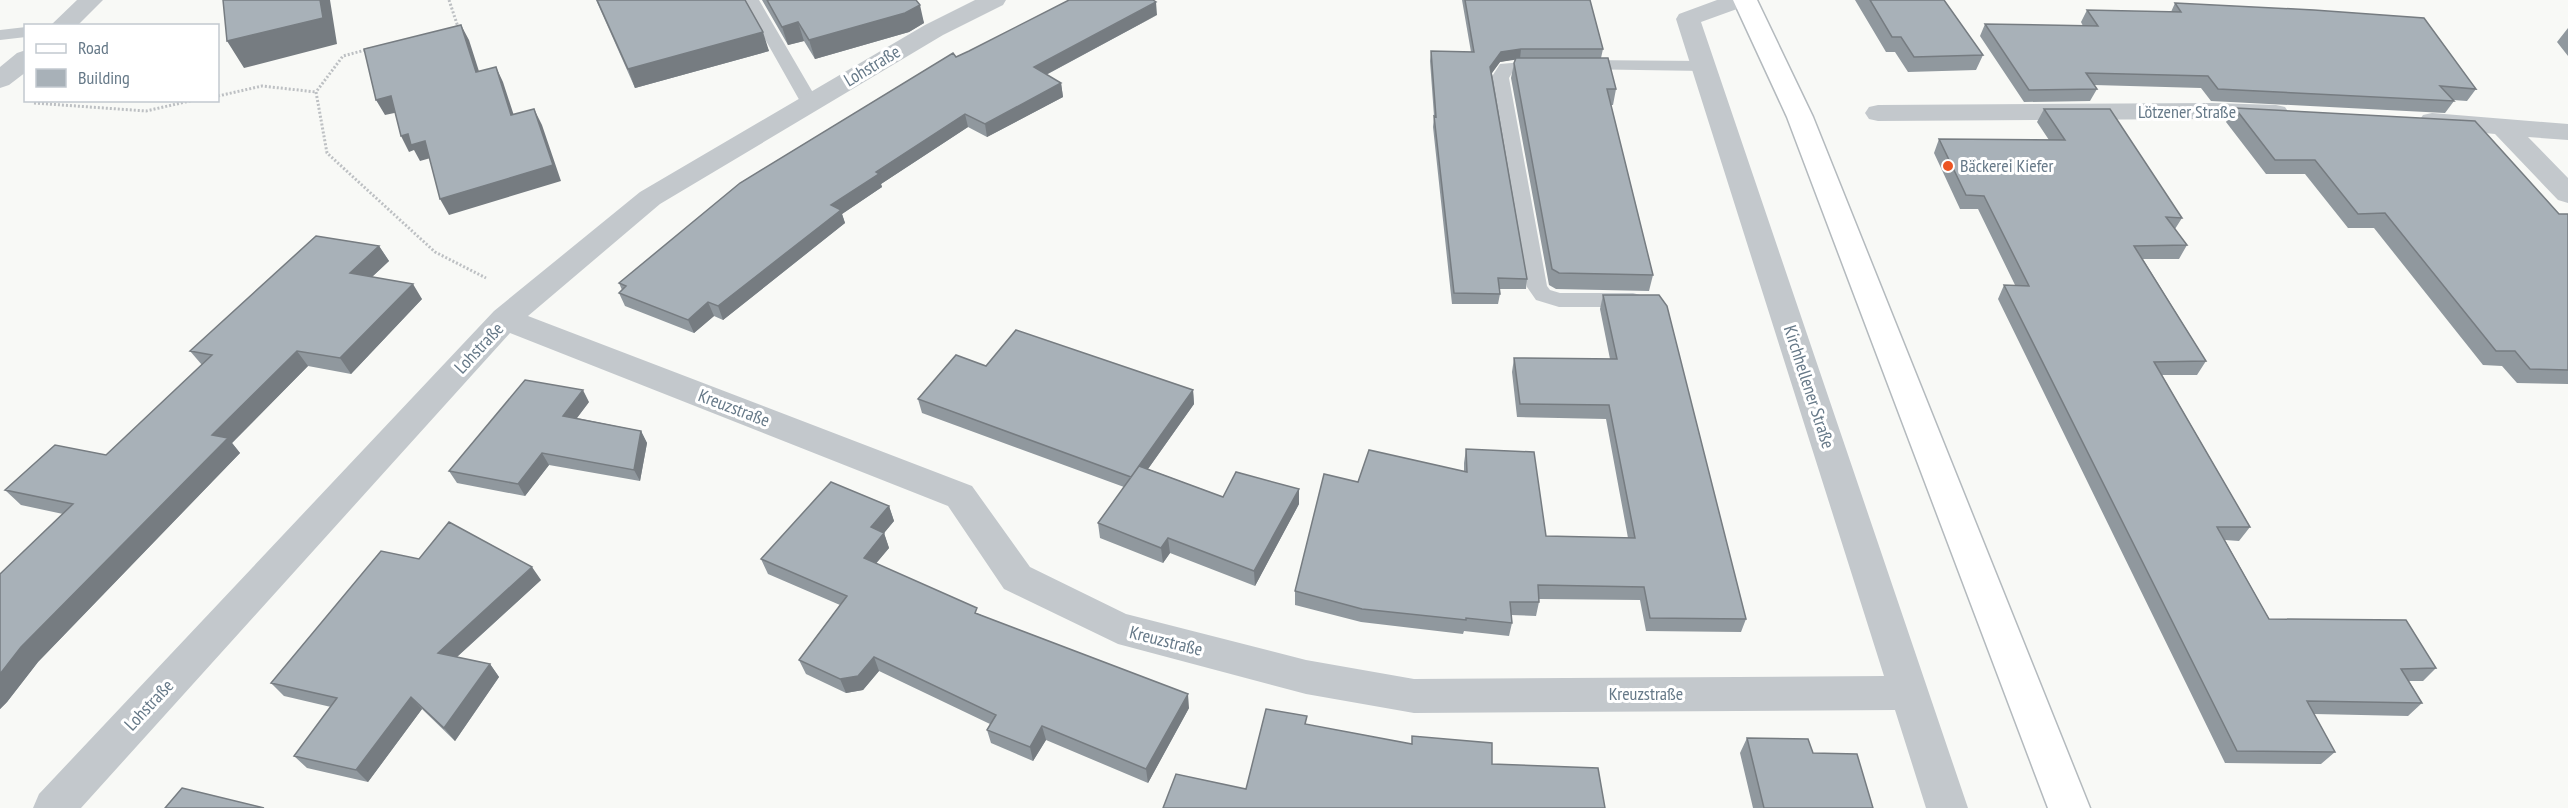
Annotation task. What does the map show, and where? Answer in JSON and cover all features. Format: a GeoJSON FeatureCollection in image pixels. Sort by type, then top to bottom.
{"type":"FeatureCollection","features":[{"type":"Feature","properties":{"kind":"main road"},"geometry":{"type":"LineString","coordinates":[[1745,0],[1800,117],[2069,808]]}},
{"type":"Feature","properties":{"kind":"street"},"geometry":{"type":"LineString","coordinates":[[64,24],[91,0]]}},
{"type":"Feature","properties":{"kind":"street"},"geometry":{"type":"LineString","coordinates":[[933,30],[962,0]]}},
{"type":"Feature","properties":{"kind":"street","name":"Lohstraße"},"geometry":{"type":"LineString","coordinates":[[54,808],[518,309],[650,198],[933,30],[994,0]]}},
{"type":"Feature","properties":{"kind":"street","name":"Kirchhellener Straße"},"geometry":{"type":"LineString","coordinates":[[1739,0],[1688,19],[1947,808]]}},
{"type":"Feature","properties":{"kind":"street"},"geometry":{"type":"LineString","coordinates":[[0,80],[24,60]]}},
{"type":"Feature","properties":{"kind":"street","name":"Lötzener Straße"},"geometry":{"type":"LineString","coordinates":[[1878,112],[2213,111],[2297,114]]}},
{"type":"Feature","properties":{"kind":"street"},"geometry":{"type":"LineString","coordinates":[[2412,120],[2568,132]]}},
{"type":"Feature","properties":{"kind":"street"},"geometry":{"type":"LineString","coordinates":[[2502,126],[2568,194]]}},
{"type":"Feature","properties":{"kind":"street","name":"Kreuzstraße"},"geometry":{"type":"LineString","coordinates":[[518,309],[960,496],[1017,578],[1118,628],[1306,677],[1414,696],[1909,693]]}},
{"type":"Feature","properties":{"kind":"lane"},"geometry":{"type":"LineString","coordinates":[[751,0],[810,103]]}},
{"type":"Feature","properties":{"kind":"lane"},"geometry":{"type":"LineString","coordinates":[[0,35],[24,32]]}},
{"type":"Feature","properties":{"kind":"lane"},"geometry":{"type":"LineString","coordinates":[[1655,300],[1559,300],[1543,295],[1537,287],[1500,78],[1506,68],[1520,66],[1704,66]]}},
{"type":"Feature","properties":{"kind":"path"},"geometry":{"type":"LineString","coordinates":[[446,30],[458,27],[449,0]]}},
{"type":"Feature","properties":{"kind":"path"},"geometry":{"type":"LineString","coordinates":[[378,47],[343,56],[316,92],[327,153],[435,252],[518,309]]}},
{"type":"Feature","properties":{"kind":"path"},"geometry":{"type":"LineString","coordinates":[[219,96],[262,86],[316,92]]}},
{"type":"Feature","properties":{"kind":"path"},"geometry":{"type":"LineString","coordinates":[[34,103],[146,111],[185,102]]}},
{"type":"Feature","properties":{"kind":"building"},"geometry":{"type":"Polygon","coordinates":[[[223,0],[320,0],[323,18],[227,41],[223,0]]]}},
{"type":"Feature","properties":{"kind":"building"},"geometry":{"type":"Polygon","coordinates":[[[597,0],[745,0],[763,32],[628,69],[597,0]]]}},
{"type":"Feature","properties":{"kind":"building"},"geometry":{"type":"Polygon","coordinates":[[[767,0],[916,0],[920,5],[905,13],[809,40],[798,22],[782,27],[767,0]]]}},
{"type":"Feature","properties":{"kind":"building"},"geometry":{"type":"Polygon","coordinates":[[[1069,0],[1153,0],[1156,2],[1034,67],[1061,83],[985,124],[965,114],[876,172],[879,174],[831,205],[841,210],[718,306],[708,302],[688,320],[619,293],[626,286],[619,283],[740,183],[953,53],[956,57],[1069,0]]]}},
{"type":"Feature","properties":{"kind":"building"},"geometry":{"type":"Polygon","coordinates":[[[1465,0],[1590,0],[1603,49],[1521,49],[1501,52],[1490,67],[1527,279],[1498,278],[1500,294],[1454,293],[1434,116],[1436,117],[1431,51],[1474,52],[1465,0]]]}},
{"type":"Feature","properties":{"kind":"building"},"geometry":{"type":"Polygon","coordinates":[[[1870,0],[1944,0],[1983,55],[1914,57],[1901,37],[1892,37],[1870,0]]]}},
{"type":"Feature","properties":{"kind":"building"},"geometry":{"type":"Polygon","coordinates":[[[2175,3],[2424,18],[2476,89],[2440,86],[2454,101],[2218,89],[2208,76],[2086,73],[2097,89],[2029,90],[1985,24],[2098,26],[2087,10],[2181,12],[2175,3]]]}},
{"type":"Feature","properties":{"kind":"building"},"geometry":{"type":"Polygon","coordinates":[[[461,25],[476,72],[496,67],[511,115],[534,109],[553,165],[440,199],[425,141],[411,145],[408,134],[401,136],[391,96],[376,100],[364,49],[461,25]]]}},
{"type":"Feature","properties":{"kind":"building"},"geometry":{"type":"Polygon","coordinates":[[[1516,58],[1608,58],[1616,89],[1607,89],[1653,275],[1559,273],[1552,269],[1514,63],[1516,58]]]}},
{"type":"Feature","properties":{"kind":"building"},"geometry":{"type":"Polygon","coordinates":[[[2235,108],[2475,121],[2559,214],[2568,214],[2568,370],[2530,369],[2515,351],[2496,351],[2385,213],[2358,214],[2315,160],[2275,160],[2235,108]]]}},
{"type":"Feature","properties":{"kind":"building"},"geometry":{"type":"Polygon","coordinates":[[[2044,109],[2110,109],[2182,218],[2166,217],[2187,245],[2134,246],[2206,361],[2154,362],[2250,527],[2217,527],[2269,619],[2406,620],[2436,668],[2401,669],[2422,703],[2307,701],[2335,752],[2237,751],[2004,285],[2029,286],[1984,196],[1966,195],[1939,139],[2065,140],[2044,109]]]}},
{"type":"Feature","properties":{"kind":"building"},"geometry":{"type":"Polygon","coordinates":[[[316,236],[379,246],[350,273],[413,284],[340,358],[297,351],[212,435],[228,438],[21,647],[0,674],[0,574],[73,504],[5,490],[55,445],[106,455],[212,355],[190,351],[316,236]]]}},
{"type":"Feature","properties":{"kind":"building"},"geometry":{"type":"Polygon","coordinates":[[[1603,295],[1659,295],[1667,306],[1746,619],[1650,618],[1644,587],[1538,585],[1539,602],[1510,602],[1512,623],[1362,609],[1295,591],[1324,474],[1358,482],[1369,450],[1467,472],[1466,449],[1534,452],[1546,536],[1635,538],[1609,405],[1520,404],[1514,358],[1617,359],[1603,295]]]}},
{"type":"Feature","properties":{"kind":"building"},"geometry":{"type":"Polygon","coordinates":[[[1016,330],[1193,390],[1131,477],[918,399],[956,355],[986,366],[1016,330]]]}},
{"type":"Feature","properties":{"kind":"building"},"geometry":{"type":"Polygon","coordinates":[[[525,380],[583,390],[563,416],[641,431],[634,470],[542,453],[518,484],[449,471],[525,380]]]}},
{"type":"Feature","properties":{"kind":"building"},"geometry":{"type":"Polygon","coordinates":[[[1139,466],[1223,497],[1236,472],[1299,489],[1254,571],[1168,538],[1161,548],[1098,523],[1139,466]]]}},
{"type":"Feature","properties":{"kind":"building"},"geometry":{"type":"Polygon","coordinates":[[[831,482],[889,506],[871,527],[884,533],[864,558],[977,608],[975,613],[1188,694],[1146,769],[1042,726],[1030,747],[987,730],[996,715],[874,657],[858,676],[840,679],[799,660],[847,596],[761,559],[831,482]]]}},
{"type":"Feature","properties":{"kind":"building"},"geometry":{"type":"Polygon","coordinates":[[[449,522],[532,567],[438,653],[490,664],[444,728],[411,697],[356,770],[294,756],[337,698],[271,683],[381,551],[419,559],[449,522]]]}},
{"type":"Feature","properties":{"kind":"building"},"geometry":{"type":"Polygon","coordinates":[[[1266,709],[1307,716],[1305,724],[1412,744],[1412,736],[1492,743],[1492,764],[1598,768],[1605,808],[1163,808],[1176,774],[1246,789],[1266,709]]]}},
{"type":"Feature","properties":{"kind":"building"},"geometry":{"type":"Polygon","coordinates":[[[1747,738],[1808,739],[1813,753],[1857,754],[1873,808],[1764,808],[1747,738]]]}},
{"type":"Feature","properties":{"kind":"building"},"geometry":{"type":"Polygon","coordinates":[[[182,788],[264,808],[165,808],[182,788]]]}},
{"type":"Feature","properties":{"kind":"place","name":"Bäckerei Kiefer"},"geometry":{"type":"Point","coordinates":[1948,166]}}]}
